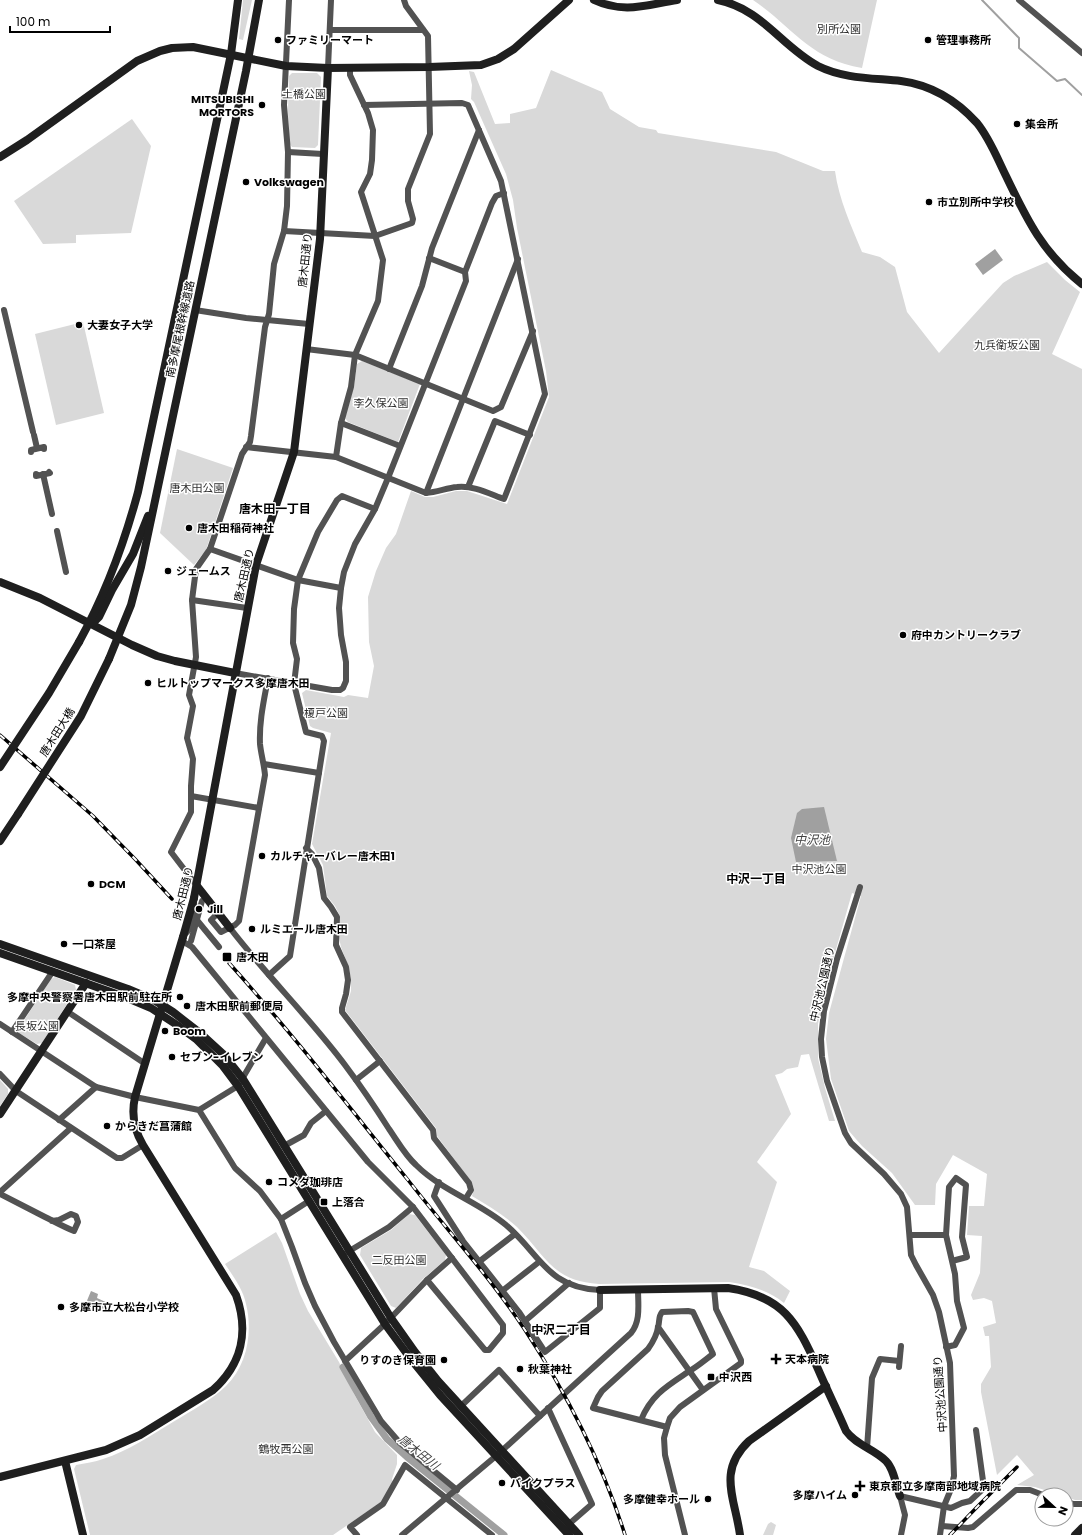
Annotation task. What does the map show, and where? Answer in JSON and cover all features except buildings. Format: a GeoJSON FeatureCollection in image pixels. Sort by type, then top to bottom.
{"type":"FeatureCollection","features":[{"type":"Feature","properties":{"kind":"street","name":"南多摩尾根幹線道路"},"geometry":{"type":"LineString","coordinates":[[0,767],[49,693],[79,642],[114,566],[124,538],[138,492],[231,54],[238,0]]}},
{"type":"Feature","properties":{"kind":"street","name":"南多摩尾根幹線道路"},"geometry":{"type":"LineString","coordinates":[[110,660],[135,589],[195,310],[259,0]]}},
{"type":"Feature","properties":{"kind":"street"},"geometry":{"type":"LineString","coordinates":[[289,0],[284,105],[288,152],[287,206],[284,231],[274,264],[273,289],[265,327],[251,436],[242,454],[210,549],[196,569],[192,600],[196,651],[195,666],[189,695],[193,706],[187,738],[193,759],[191,812],[171,852],[198,897],[218,913],[269,975],[313,1024],[356,1080],[411,1160],[426,1174],[500,1220],[515,1234],[549,1272],[569,1283],[584,1288],[600,1290],[714,1288],[744,1290],[756,1294],[780,1308],[790,1318],[803,1336],[846,1431],[851,1437],[887,1462],[900,1496],[905,1515],[901,1535]]}},
{"type":"Feature","properties":{"kind":"street"},"geometry":{"type":"LineString","coordinates":[[328,68],[331,0]]}},
{"type":"Feature","properties":{"kind":"street"},"geometry":{"type":"LineString","coordinates":[[284,231],[375,236],[412,223],[413,219],[408,202],[408,189],[430,134],[428,36],[406,6],[404,0]]}},
{"type":"Feature","properties":{"kind":"street"},"geometry":{"type":"LineString","coordinates":[[0,157],[11,151],[137,61],[149,55],[172,48],[193,47],[286,66],[350,69],[474,66],[498,59],[514,49],[569,0]]}},
{"type":"Feature","properties":{"kind":"street"},"geometry":{"type":"LineString","coordinates":[[594,0],[610,6],[627,8],[677,0]]}},
{"type":"Feature","properties":{"kind":"street"},"geometry":{"type":"LineString","coordinates":[[718,0],[733,4],[754,15],[793,49],[823,68],[846,75],[915,84],[942,95],[959,106],[977,124],[988,141],[1027,220],[1042,243],[1057,262],[1082,284]]}},
{"type":"Feature","properties":{"kind":"street"},"geometry":{"type":"LineString","coordinates":[[1018,0],[1082,53]]}},
{"type":"Feature","properties":{"kind":"street"},"geometry":{"type":"LineString","coordinates":[[330,30],[423,30]]}},
{"type":"Feature","properties":{"kind":"street","name":"唐木田通り"},"geometry":{"type":"LineString","coordinates":[[0,1477],[106,1450],[140,1435],[203,1397],[223,1381],[230,1372],[238,1354],[242,1336],[242,1315],[236,1295],[143,1146],[137,1134],[133,1111],[144,1062],[182,939],[198,897],[213,800],[256,565],[294,452],[320,232],[328,68]]}},
{"type":"Feature","properties":{"kind":"street"},"geometry":{"type":"LineString","coordinates":[[336,457],[341,423],[351,387],[355,355],[378,301],[383,260],[361,192],[370,174],[373,130],[368,113],[350,75],[350,69]]}},
{"type":"Feature","properties":{"kind":"street"},"geometry":{"type":"LineString","coordinates":[[246,447],[336,457],[426,493],[457,487],[468,487],[504,499],[545,394],[501,181],[466,103],[364,105]]}},
{"type":"Feature","properties":{"kind":"street"},"geometry":{"type":"LineString","coordinates":[[389,369],[422,286],[429,258],[479,130]]}},
{"type":"Feature","properties":{"kind":"street"},"geometry":{"type":"LineString","coordinates":[[288,152],[323,154]]}},
{"type":"Feature","properties":{"kind":"street"},"geometry":{"type":"LineString","coordinates":[[0,582],[40,598],[158,656],[195,666],[268,678],[294,684],[340,690],[345,685],[346,681],[346,662],[341,635],[339,608],[341,588],[349,558],[355,544],[375,509],[388,478],[466,280],[465,272],[492,203],[496,196],[504,193]]}},
{"type":"Feature","properties":{"kind":"street"},"geometry":{"type":"LineString","coordinates":[[429,258],[465,272]]}},
{"type":"Feature","properties":{"kind":"street"},"geometry":{"type":"LineString","coordinates":[[426,493],[518,259]]}},
{"type":"Feature","properties":{"kind":"street"},"geometry":{"type":"LineString","coordinates":[[4,310],[34,433],[41,449],[31,450],[31,452]]}},
{"type":"Feature","properties":{"kind":"street"},"geometry":{"type":"LineString","coordinates":[[195,310],[235,317],[309,324]]}},
{"type":"Feature","properties":{"kind":"street"},"geometry":{"type":"LineString","coordinates":[[306,349],[355,355],[493,411],[501,407],[533,331]]}},
{"type":"Feature","properties":{"kind":"street"},"geometry":{"type":"LineString","coordinates":[[468,487],[495,421],[530,435]]}},
{"type":"Feature","properties":{"kind":"street"},"geometry":{"type":"LineString","coordinates":[[341,423],[400,446]]}},
{"type":"Feature","properties":{"kind":"street"},"geometry":{"type":"LineString","coordinates":[[36,474],[36,476],[46,473],[52,514]]}},
{"type":"Feature","properties":{"kind":"street"},"geometry":{"type":"LineString","coordinates":[[89,623],[94,622],[100,617],[114,586],[130,561],[156,495]]}},
{"type":"Feature","properties":{"kind":"street"},"geometry":{"type":"LineString","coordinates":[[269,975],[290,956],[324,741],[322,736],[306,732],[294,684],[297,659],[293,643],[294,609],[298,580],[318,532],[337,500],[342,496],[375,509]]}},
{"type":"Feature","properties":{"kind":"street"},"geometry":{"type":"LineString","coordinates":[[56,531],[66,572]]}},
{"type":"Feature","properties":{"kind":"street"},"geometry":{"type":"LineString","coordinates":[[210,549],[298,580],[341,588]]}},
{"type":"Feature","properties":{"kind":"street"},"geometry":{"type":"LineString","coordinates":[[192,600],[248,608]]}},
{"type":"Feature","properties":{"kind":"street","name":"唐木田大橋"},"geometry":{"type":"LineString","coordinates":[[0,841],[81,716],[110,660]]}},
{"type":"Feature","properties":{"kind":"street"},"geometry":{"type":"LineString","coordinates":[[230,928],[238,921],[265,775],[260,746],[261,718],[268,678]]}},
{"type":"Feature","properties":{"kind":"street"},"geometry":{"type":"LineString","coordinates":[[264,764],[319,773]]}},
{"type":"Feature","properties":{"kind":"street"},"geometry":{"type":"LineString","coordinates":[[191,796],[259,808]]}},
{"type":"Feature","properties":{"kind":"street"},"geometry":{"type":"LineString","coordinates":[[306,848],[312,854],[319,868],[324,898],[332,907],[337,917],[336,945],[346,967],[348,980],[342,1012],[433,1130],[434,1138],[469,1184],[471,1190],[466,1198]]}},
{"type":"Feature","properties":{"kind":"street","name":"中沢池公園通り"},"geometry":{"type":"LineString","coordinates":[[860,887],[837,959],[824,1011],[820,1039],[822,1057],[827,1081],[845,1133],[851,1143],[884,1174],[905,1200],[909,1213],[911,1255],[934,1295],[950,1363],[954,1476],[951,1490],[944,1506],[940,1535]]}},
{"type":"Feature","properties":{"kind":"street"},"geometry":{"type":"LineString","coordinates":[[191,941],[197,920],[198,897]]}},
{"type":"Feature","properties":{"kind":"street"},"geometry":{"type":"LineString","coordinates":[[197,920],[219,947]]}},
{"type":"Feature","properties":{"kind":"street"},"geometry":{"type":"LineString","coordinates":[[182,939],[192,947],[368,1162],[413,1207],[503,1325],[502,1333],[489,1350],[485,1350],[427,1280]]}},
{"type":"Feature","properties":{"kind":"street"},"geometry":{"type":"LineString","coordinates":[[0,944],[128,989],[188,1023],[214,1045],[229,1061],[309,1201],[346,1253]]}},
{"type":"Feature","properties":{"kind":"street"},"geometry":{"type":"LineString","coordinates":[[0,953],[161,1009]]}},
{"type":"Feature","properties":{"kind":"street"},"geometry":{"type":"LineString","coordinates":[[12,1032],[53,971]]}},
{"type":"Feature","properties":{"kind":"street"},"geometry":{"type":"LineString","coordinates":[[0,1114],[86,983]]}},
{"type":"Feature","properties":{"kind":"street"},"geometry":{"type":"LineString","coordinates":[[68,1012],[144,1062]]}},
{"type":"Feature","properties":{"kind":"street"},"geometry":{"type":"LineString","coordinates":[[0,1024],[96,1087],[135,1097],[199,1110],[240,1082],[266,1038]]}},
{"type":"Feature","properties":{"kind":"street"},"geometry":{"type":"LineString","coordinates":[[356,1080],[380,1061]]}},
{"type":"Feature","properties":{"kind":"street"},"geometry":{"type":"LineString","coordinates":[[0,1074],[16,1090],[70,1128],[117,1158],[122,1158],[143,1146]]}},
{"type":"Feature","properties":{"kind":"street"},"geometry":{"type":"LineString","coordinates":[[240,1082],[284,1146],[346,1253],[388,1321],[429,1382],[579,1535]]}},
{"type":"Feature","properties":{"kind":"street"},"geometry":{"type":"LineString","coordinates":[[59,1120],[96,1087]]}},
{"type":"Feature","properties":{"kind":"street"},"geometry":{"type":"LineString","coordinates":[[199,1110],[235,1168],[260,1191],[281,1219],[309,1294],[334,1342],[381,1422],[390,1434],[456,1491]]}},
{"type":"Feature","properties":{"kind":"street"},"geometry":{"type":"LineString","coordinates":[[284,1146],[304,1135],[311,1123],[326,1111]]}},
{"type":"Feature","properties":{"kind":"street"},"geometry":{"type":"LineString","coordinates":[[52,1221],[0,1193],[70,1128]]}},
{"type":"Feature","properties":{"kind":"street"},"geometry":{"type":"LineString","coordinates":[[946,1347],[955,1345],[964,1328],[957,1301],[955,1274],[952,1261],[946,1235],[950,1187],[956,1178],[966,1185],[962,1237],[967,1257],[952,1261]]}},
{"type":"Feature","properties":{"kind":"street"},"geometry":{"type":"LineString","coordinates":[[439,1182],[434,1196],[464,1241],[525,1321],[545,1352],[600,1308],[600,1290]]}},
{"type":"Feature","properties":{"kind":"street"},"geometry":{"type":"LineString","coordinates":[[281,1219],[309,1201]]}},
{"type":"Feature","properties":{"kind":"street"},"geometry":{"type":"LineString","coordinates":[[346,1253],[389,1228],[413,1207]]}},
{"type":"Feature","properties":{"kind":"street"},"geometry":{"type":"LineString","coordinates":[[480,1261],[515,1234]]}},
{"type":"Feature","properties":{"kind":"street"},"geometry":{"type":"LineString","coordinates":[[910,1235],[946,1235]]}},
{"type":"Feature","properties":{"kind":"street"},"geometry":{"type":"LineString","coordinates":[[345,1361],[388,1321],[427,1280],[452,1258]]}},
{"type":"Feature","properties":{"kind":"street"},"geometry":{"type":"LineString","coordinates":[[502,1291],[539,1262]]}},
{"type":"Feature","properties":{"kind":"street"},"geometry":{"type":"LineString","coordinates":[[525,1321],[569,1283]]}},
{"type":"Feature","properties":{"kind":"street"},"geometry":{"type":"LineString","coordinates":[[685,1535],[665,1455],[664,1438],[666,1427],[675,1411],[741,1363],[741,1360],[716,1309],[714,1288]]}},
{"type":"Feature","properties":{"kind":"street"},"geometry":{"type":"LineString","coordinates":[[402,1535],[456,1491],[499,1453],[634,1329],[638,1317],[638,1290]]}},
{"type":"Feature","properties":{"kind":"street"},"geometry":{"type":"LineString","coordinates":[[642,1420],[645,1410],[657,1395],[713,1354],[693,1312],[662,1312],[659,1316],[658,1327],[648,1349],[602,1391],[593,1408],[666,1427]]}},
{"type":"Feature","properties":{"kind":"street"},"geometry":{"type":"LineString","coordinates":[[388,1321],[568,1535]]}},
{"type":"Feature","properties":{"kind":"street"},"geometry":{"type":"LineString","coordinates":[[658,1327],[703,1390]]}},
{"type":"Feature","properties":{"kind":"street"},"geometry":{"type":"LineString","coordinates":[[867,1448],[872,1378],[880,1359],[899,1364],[901,1346]]}},
{"type":"Feature","properties":{"kind":"street"},"geometry":{"type":"LineString","coordinates":[[461,1406],[499,1370],[540,1416]]}},
{"type":"Feature","properties":{"kind":"street"},"geometry":{"type":"LineString","coordinates":[[740,1535],[730,1487],[730,1473],[734,1459],[742,1447],[749,1441],[826,1386]]}},
{"type":"Feature","properties":{"kind":"street"},"geometry":{"type":"LineString","coordinates":[[548,1408],[592,1504],[569,1524]]}},
{"type":"Feature","properties":{"kind":"street"},"geometry":{"type":"LineString","coordinates":[[900,1496],[951,1508],[970,1501],[984,1488],[976,1430]]}},
{"type":"Feature","properties":{"kind":"street"},"geometry":{"type":"LineString","coordinates":[[65,1461],[83,1535]]}},
{"type":"Feature","properties":{"kind":"street"},"geometry":{"type":"LineString","coordinates":[[357,1535],[350,1526],[383,1504],[405,1465],[492,1535]]}},
{"type":"Feature","properties":{"kind":"street"},"geometry":{"type":"LineString","coordinates":[[942,1526],[973,1527],[1016,1490],[1034,1492]]}},
{"type":"Feature","properties":{"kind":"street"},"geometry":{"type":"LineString","coordinates":[[1075,1535],[1082,1528]]}},
{"type":"Feature","properties":{"kind":"green space"},"geometry":{"type":"Polygon","coordinates":[[[243,0],[252,0],[243,40],[239,39],[243,0]]]}},
{"type":"Feature","properties":{"kind":"green space","name":"別所公園"},"geometry":{"type":"Polygon","coordinates":[[[753,0],[877,0],[862,68],[844,64],[815,50],[753,0]]]}},
{"type":"Feature","properties":{"kind":"green space","name":"府中カントリークラブ"},"geometry":{"type":"Polygon","coordinates":[[[551,70],[602,92],[610,109],[639,127],[656,130],[658,133],[776,152],[823,171],[835,171],[842,202],[862,252],[880,257],[895,267],[907,312],[939,353],[1003,283],[1014,276],[1047,262],[1065,280],[1080,292],[1052,354],[1082,369],[1082,1500],[1074,1500],[1074,1487],[1035,1487],[1017,1485],[1034,1475],[1017,1455],[997,1475],[981,1392],[981,1384],[991,1367],[989,1336],[985,1336],[983,1327],[996,1323],[992,1301],[984,1298],[973,1300],[971,1295],[980,1273],[982,1236],[967,1235],[969,1206],[984,1206],[987,1174],[953,1155],[936,1184],[935,1205],[915,1205],[892,1173],[862,1146],[849,1131],[831,1079],[826,1039],[829,1013],[861,896],[852,893],[829,974],[818,1024],[818,1058],[835,1121],[829,1121],[809,1054],[801,1055],[798,1067],[787,1069],[782,1073],[775,1075],[791,1114],[757,1162],[777,1182],[749,1267],[764,1271],[790,1291],[784,1303],[778,1298],[758,1289],[729,1282],[599,1284],[583,1282],[570,1278],[560,1272],[543,1257],[517,1227],[495,1210],[472,1196],[474,1189],[472,1183],[437,1136],[436,1128],[345,1010],[351,991],[351,979],[339,938],[340,916],[335,906],[327,896],[323,865],[312,844],[331,733],[310,726],[302,693],[306,690],[344,697],[348,695],[368,698],[374,666],[369,642],[368,597],[376,571],[386,548],[396,534],[411,491],[425,497],[433,497],[456,491],[467,491],[507,504],[549,397],[546,371],[517,228],[513,200],[506,174],[474,102],[471,99],[472,85],[469,71],[474,72],[495,124],[510,123],[510,114],[536,108],[551,70]]]}},
{"type":"Feature","properties":{"kind":"green space","name":"土橋公園"},"geometry":{"type":"Polygon","coordinates":[[[292,73],[317,73],[321,77],[318,145],[315,148],[292,147],[289,143],[289,76],[292,73]]]}},
{"type":"Feature","properties":{"kind":"green space"},"geometry":{"type":"Polygon","coordinates":[[[132,119],[151,146],[131,233],[76,235],[76,243],[43,244],[14,201],[132,119]]]}},
{"type":"Feature","properties":{"kind":"green space"},"geometry":{"type":"Polygon","coordinates":[[[83,322],[104,413],[56,425],[35,334],[83,322]]]}},
{"type":"Feature","properties":{"kind":"green space","name":"李久保公園"},"geometry":{"type":"Polygon","coordinates":[[[362,361],[420,384],[398,442],[348,422],[345,418],[354,386],[357,364],[362,361]]]}},
{"type":"Feature","properties":{"kind":"green space","name":"唐木田公園"},"geometry":{"type":"Polygon","coordinates":[[[177,449],[233,468],[206,550],[194,565],[160,533],[177,449]]]}},
{"type":"Feature","properties":{"kind":"green space","name":"長坂公園"},"geometry":{"type":"Polygon","coordinates":[[[55,977],[75,985],[76,990],[42,1043],[37,1044],[19,1033],[19,1028],[51,979],[55,977]]]}},
{"type":"Feature","properties":{"kind":"green space"},"geometry":{"type":"Polygon","coordinates":[[[0,1080],[8,1089],[8,1094],[0,1106],[0,1080]]]}},
{"type":"Feature","properties":{"kind":"green space","name":"二反田公園"},"geometry":{"type":"Polygon","coordinates":[[[409,1214],[415,1215],[446,1255],[445,1260],[423,1279],[396,1308],[391,1306],[360,1255],[361,1248],[391,1230],[409,1214]]]}},
{"type":"Feature","properties":{"kind":"green space","name":"鶴牧西公園"},"geometry":{"type":"Polygon","coordinates":[[[276,1232],[282,1243],[300,1294],[308,1311],[339,1362],[354,1394],[375,1432],[397,1455],[397,1464],[392,1479],[393,1482],[381,1502],[333,1535],[90,1535],[74,1469],[76,1465],[93,1462],[112,1456],[139,1443],[207,1401],[226,1386],[233,1378],[243,1359],[249,1326],[243,1293],[225,1264],[276,1232]]]}},
{"type":"Feature","properties":{"kind":"green space"},"geometry":{"type":"Polygon","coordinates":[[[771,1522],[776,1525],[773,1535],[763,1535],[768,1524],[771,1522]]]}},
{"type":"Feature","properties":{"kind":"water"},"geometry":{"type":"Polygon","coordinates":[[[995,249],[1003,260],[983,275],[975,264],[995,249]]]}},
{"type":"Feature","properties":{"kind":"water","name":"中沢池"},"geometry":{"type":"Polygon","coordinates":[[[824,807],[837,861],[796,862],[791,838],[797,813],[802,809],[824,807]]]}},
{"type":"Feature","properties":{"kind":"water"},"geometry":{"type":"Polygon","coordinates":[[[91,1291],[98,1294],[97,1298],[112,1305],[109,1313],[86,1303],[91,1291]]]}},
{"type":"Feature","properties":{"kind":"waterway"},"geometry":{"type":"LineString","coordinates":[[982,0],[1019,38],[1019,48],[1057,81],[1065,79],[1082,95]]}},
{"type":"Feature","properties":{"kind":"waterway","name":"唐木田川"},"geometry":{"type":"LineString","coordinates":[[343,1367],[371,1417],[387,1439],[407,1457],[504,1535]]}},
{"type":"Feature","properties":{"kind":"railway"},"geometry":{"type":"LineString","coordinates":[[0,735],[93,816],[172,899]]}},
{"type":"Feature","properties":{"kind":"railway"},"geometry":{"type":"LineString","coordinates":[[229,963],[320,1070],[512,1310],[555,1379],[582,1429],[606,1481],[625,1535]]}},
{"type":"Feature","properties":{"kind":"railway"},"geometry":{"type":"LineString","coordinates":[[950,1535],[1017,1467]]}},
{"type":"Feature","properties":{"kind":"place","name":"ファミリーマート"},"geometry":{"type":"Point","coordinates":[278,40]}},
{"type":"Feature","properties":{"kind":"place","name":"管理事務所"},"geometry":{"type":"Point","coordinates":[928,40]}},
{"type":"Feature","properties":{"kind":"place","name":"MITSUBISHI MORTORS"},"geometry":{"type":"Point","coordinates":[262,105]}},
{"type":"Feature","properties":{"kind":"place","name":"集会所"},"geometry":{"type":"Point","coordinates":[1017,124]}},
{"type":"Feature","properties":{"kind":"place","name":"Volkswagen"},"geometry":{"type":"Point","coordinates":[246,182]}},
{"type":"Feature","properties":{"kind":"place","name":"市立別所中学校"},"geometry":{"type":"Point","coordinates":[929,202]}},
{"type":"Feature","properties":{"kind":"place","name":"大妻女子大学"},"geometry":{"type":"Point","coordinates":[79,325]}},
{"type":"Feature","properties":{"kind":"place","name":"唐木田稲荷神社"},"geometry":{"type":"Point","coordinates":[189,528]}},
{"type":"Feature","properties":{"kind":"place","name":"ジェームス"},"geometry":{"type":"Point","coordinates":[168,571]}},
{"type":"Feature","properties":{"kind":"place","name":"府中カントリークラブ"},"geometry":{"type":"Point","coordinates":[903,635]}},
{"type":"Feature","properties":{"kind":"place","name":"ヒルトップマークス多摩唐木田"},"geometry":{"type":"Point","coordinates":[148,683]}},
{"type":"Feature","properties":{"kind":"place","name":"カルチャーバレー唐木田1"},"geometry":{"type":"Point","coordinates":[262,856]}},
{"type":"Feature","properties":{"kind":"place","name":"DCM"},"geometry":{"type":"Point","coordinates":[91,884]}},
{"type":"Feature","properties":{"kind":"place","name":"Jill"},"geometry":{"type":"Point","coordinates":[199,909]}},
{"type":"Feature","properties":{"kind":"place","name":"ルミエール唐木田"},"geometry":{"type":"Point","coordinates":[252,929]}},
{"type":"Feature","properties":{"kind":"place","name":"一口茶屋"},"geometry":{"type":"Point","coordinates":[64,944]}},
{"type":"Feature","properties":{"kind":"place","name":"唐木田"},"geometry":{"type":"Point","coordinates":[227,957]}},
{"type":"Feature","properties":{"kind":"place","name":"多摩中央警察署唐木田駅前駐在所"},"geometry":{"type":"Point","coordinates":[180,997]}},
{"type":"Feature","properties":{"kind":"place","name":"唐木田駅前郵便局"},"geometry":{"type":"Point","coordinates":[187,1006]}},
{"type":"Feature","properties":{"kind":"place","name":"Boom"},"geometry":{"type":"Point","coordinates":[165,1031]}},
{"type":"Feature","properties":{"kind":"place","name":"セブン-イレブン"},"geometry":{"type":"Point","coordinates":[172,1057]}},
{"type":"Feature","properties":{"kind":"place","name":"からきだ菖蒲館"},"geometry":{"type":"Point","coordinates":[107,1126]}},
{"type":"Feature","properties":{"kind":"place","name":"コメダ珈琲店"},"geometry":{"type":"Point","coordinates":[269,1182]}},
{"type":"Feature","properties":{"kind":"place","name":"上落合"},"geometry":{"type":"Point","coordinates":[324,1202]}},
{"type":"Feature","properties":{"kind":"place","name":"多摩市立大松台小学校"},"geometry":{"type":"Point","coordinates":[61,1307]}},
{"type":"Feature","properties":{"kind":"place","name":"天本病院"},"geometry":{"type":"Point","coordinates":[776,1359]}},
{"type":"Feature","properties":{"kind":"place","name":"りすのき保育園"},"geometry":{"type":"Point","coordinates":[444,1360]}},
{"type":"Feature","properties":{"kind":"place","name":"秋葉神社"},"geometry":{"type":"Point","coordinates":[520,1369]}},
{"type":"Feature","properties":{"kind":"place","name":"中沢西"},"geometry":{"type":"Point","coordinates":[711,1377]}},
{"type":"Feature","properties":{"kind":"place","name":"バイクプラス"},"geometry":{"type":"Point","coordinates":[502,1483]}},
{"type":"Feature","properties":{"kind":"place","name":"東京都立多摩南部地域病院"},"geometry":{"type":"Point","coordinates":[860,1486]}},
{"type":"Feature","properties":{"kind":"place","name":"多摩ハイム"},"geometry":{"type":"Point","coordinates":[855,1495]}},
{"type":"Feature","properties":{"kind":"place","name":"多摩健幸ホール"},"geometry":{"type":"Point","coordinates":[708,1499]}},
{"type":"Feature","properties":{"kind":"district","name":"唐木田一丁目"},"geometry":{"type":"Point","coordinates":[275,508]}},
{"type":"Feature","properties":{"kind":"district","name":"中沢一丁目"},"geometry":{"type":"Point","coordinates":[756,878]}},
{"type":"Feature","properties":{"kind":"district","name":"中沢二丁目"},"geometry":{"type":"Point","coordinates":[561,1329]}},
{"type":"Feature","properties":{"kind":"park label","name":"九兵衛坂公園"},"geometry":{"type":"Point","coordinates":[1007,345]}},
{"type":"Feature","properties":{"kind":"park label","name":"榎戸公園"},"geometry":{"type":"Point","coordinates":[326,713]}},
{"type":"Feature","properties":{"kind":"park label","name":"中沢池公園"},"geometry":{"type":"Point","coordinates":[819,869]}}]}
